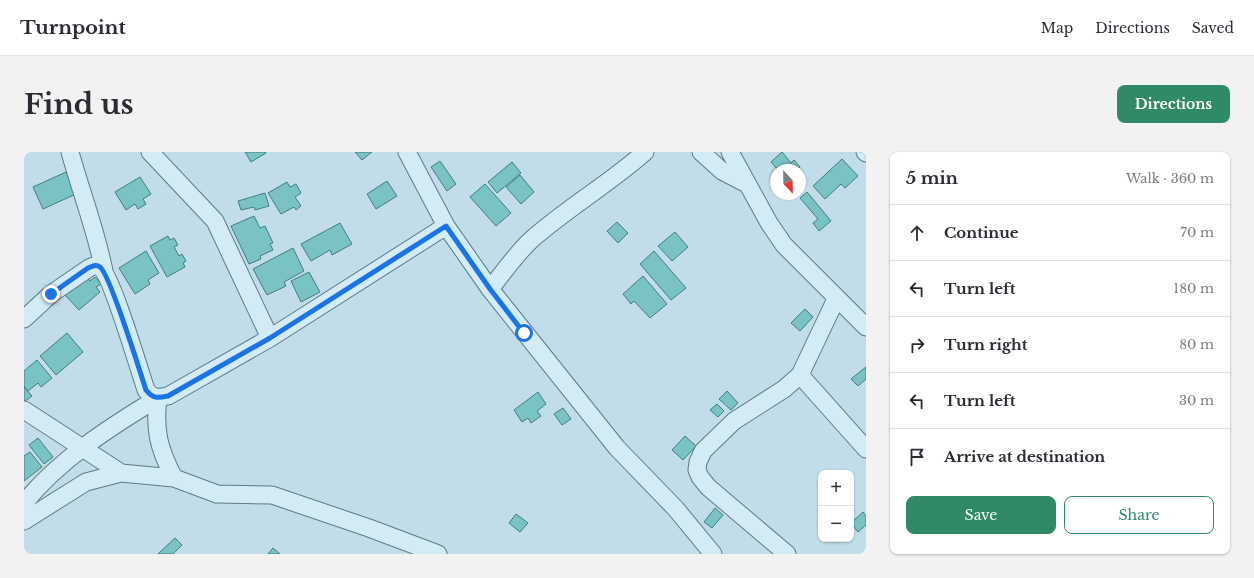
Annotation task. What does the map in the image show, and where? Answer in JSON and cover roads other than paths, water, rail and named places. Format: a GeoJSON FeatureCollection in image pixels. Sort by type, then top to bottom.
{"type":"FeatureCollection","features":[{"type":"Feature","properties":{"kind":"street"},"geometry":{"type":"LineString","coordinates":[[70,152],[94,229],[104,271],[146,390],[151,396],[158,398]]}},
{"type":"Feature","properties":{"kind":"street"},"geometry":{"type":"LineString","coordinates":[[150,152],[215,221],[270,338]]}},
{"type":"Feature","properties":{"kind":"street"},"geometry":{"type":"LineString","coordinates":[[407,152],[446,226],[490,289],[617,448],[676,509],[713,554]]}},
{"type":"Feature","properties":{"kind":"street"},"geometry":{"type":"LineString","coordinates":[[490,289],[530,241],[575,206],[616,177],[645,152]]}},
{"type":"Feature","properties":{"kind":"street"},"geometry":{"type":"LineString","coordinates":[[701,152],[722,171],[747,184]]}},
{"type":"Feature","properties":{"kind":"street"},"geometry":{"type":"LineString","coordinates":[[730,152],[769,223],[784,245],[836,299],[866,327]]}},
{"type":"Feature","properties":{"kind":"street"},"geometry":{"type":"LineString","coordinates":[[24,503],[38,485],[84,447],[114,425],[158,398],[168,396],[270,338],[446,226]]}},
{"type":"Feature","properties":{"kind":"street"},"geometry":{"type":"LineString","coordinates":[[24,319],[51,294],[88,268],[94,265],[100,266],[104,271]]}},
{"type":"Feature","properties":{"kind":"street"},"geometry":{"type":"LineString","coordinates":[[787,554],[708,487],[700,477],[697,470],[698,462],[703,451],[734,421],[784,389],[800,375],[836,299]]}},
{"type":"Feature","properties":{"kind":"street"},"geometry":{"type":"LineString","coordinates":[[800,375],[866,449]]}},
{"type":"Feature","properties":{"kind":"street"},"geometry":{"type":"LineString","coordinates":[[158,398],[155,420],[157,439],[162,456],[174,478]]}},
{"type":"Feature","properties":{"kind":"street"},"geometry":{"type":"LineString","coordinates":[[24,410],[84,447],[121,473]]}},
{"type":"Feature","properties":{"kind":"street"},"geometry":{"type":"LineString","coordinates":[[24,521],[86,482],[121,473],[174,478],[217,494],[272,494],[369,528],[408,549],[438,554]]}}]}
